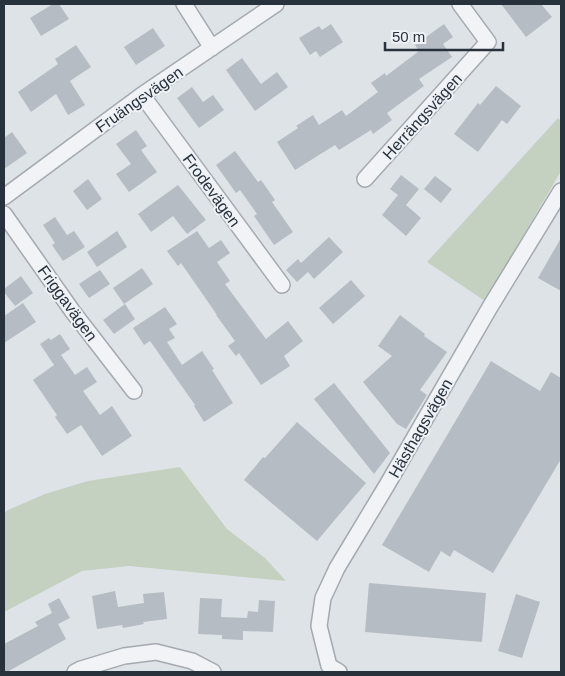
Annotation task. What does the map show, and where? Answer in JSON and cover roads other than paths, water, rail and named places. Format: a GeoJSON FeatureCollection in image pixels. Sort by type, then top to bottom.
{"type":"FeatureCollection","features":[{"type":"Feature","properties":{"kind":"street"},"geometry":{"type":"LineString","coordinates":[[184,4],[212,48]]}},
{"type":"Feature","properties":{"kind":"street","name":"Fruängsvägen"},"geometry":{"type":"LineString","coordinates":[[4,197],[142,95],[276,4]]}},
{"type":"Feature","properties":{"kind":"street","name":"Herrängsvägen"},"geometry":{"type":"LineString","coordinates":[[364,179],[488,42],[460,4]]}},
{"type":"Feature","properties":{"kind":"street","name":"Frodevägen"},"geometry":{"type":"LineString","coordinates":[[142,95],[282,285]]}},
{"type":"Feature","properties":{"kind":"street","name":"Hästhagsvägen"},"geometry":{"type":"LineString","coordinates":[[339,672],[329,666],[319,626],[323,598],[337,568],[490,307],[561,191]]}},
{"type":"Feature","properties":{"kind":"street","name":"Friggavägen"},"geometry":{"type":"LineString","coordinates":[[4,214],[73,312],[134,391]]}},
{"type":"Feature","properties":{"kind":"street"},"geometry":{"type":"LineString","coordinates":[[75,672],[124,656],[156,652],[192,661],[213,672]]}}]}
